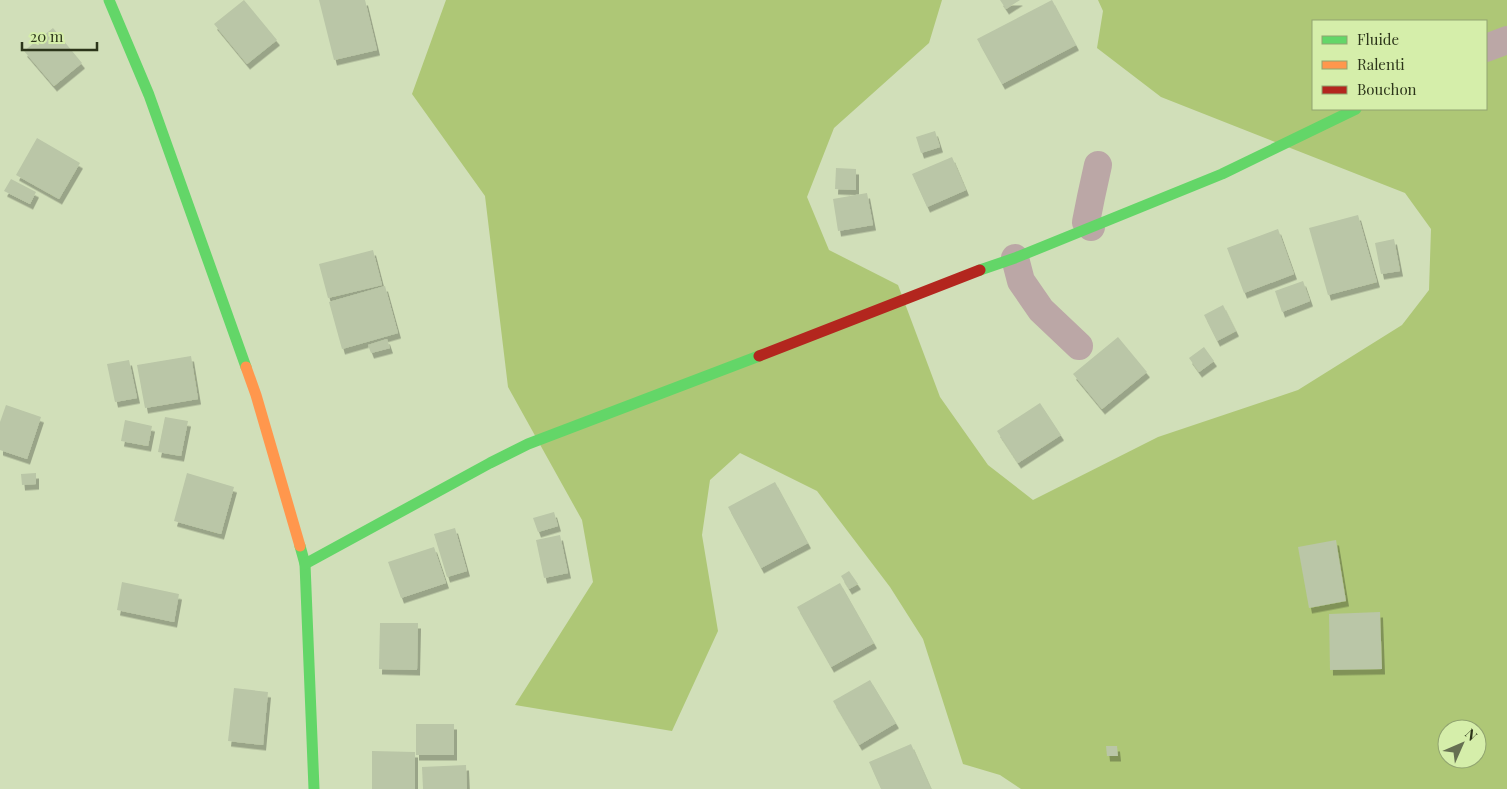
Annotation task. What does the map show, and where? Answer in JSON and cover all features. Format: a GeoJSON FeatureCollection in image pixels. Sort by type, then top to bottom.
{"type":"FeatureCollection","features":[{"type":"Feature","properties":{"kind":"street"},"geometry":{"type":"LineString","coordinates":[[109,0],[148,95],[256,395],[305,564],[314,789]]}},
{"type":"Feature","properties":{"kind":"street"},"geometry":{"type":"LineString","coordinates":[[1487,48],[1507,40]]}},
{"type":"Feature","properties":{"kind":"street"},"geometry":{"type":"LineString","coordinates":[[305,564],[528,444],[1015,258],[1222,174],[1354,110]]}},
{"type":"Feature","properties":{"kind":"street"},"geometry":{"type":"LineString","coordinates":[[1091,226],[1086,222],[1098,165]]}},
{"type":"Feature","properties":{"kind":"street"},"geometry":{"type":"LineString","coordinates":[[1015,258],[1021,281],[1041,310],[1079,346]]}},
{"type":"Feature","properties":{"kind":"green space"},"geometry":{"type":"Polygon","coordinates":[[[446,0],[942,0],[929,43],[834,128],[807,197],[829,250],[898,285],[940,397],[988,465],[1033,500],[1158,437],[1298,390],[1402,325],[1429,290],[1431,229],[1405,193],[1161,97],[1097,48],[1103,11],[1098,0],[1507,0],[1507,789],[1021,789],[1000,775],[963,764],[923,639],[890,587],[817,491],[740,453],[710,480],[702,535],[718,631],[672,731],[515,705],[593,582],[582,520],[508,387],[485,196],[412,94],[446,0]]]}},
{"type":"Feature","properties":{"kind":"building"},"geometry":{"type":"Polygon","coordinates":[[[244,0],[277,40],[247,64],[214,24],[244,0]]]}},
{"type":"Feature","properties":{"kind":"building"},"geometry":{"type":"Polygon","coordinates":[[[319,0],[365,0],[377,50],[334,60],[319,0]]]}},
{"type":"Feature","properties":{"kind":"building"},"geometry":{"type":"Polygon","coordinates":[[[1000,0],[1020,0],[1006,9],[1000,0]]]}},
{"type":"Feature","properties":{"kind":"building"},"geometry":{"type":"Polygon","coordinates":[[[1052,0],[1076,45],[1002,84],[977,39],[1052,0]]]}},
{"type":"Feature","properties":{"kind":"building"},"geometry":{"type":"Polygon","coordinates":[[[53,28],[82,63],[54,86],[24,51],[53,28]]]}},
{"type":"Feature","properties":{"kind":"building"},"geometry":{"type":"Polygon","coordinates":[[[935,131],[940,147],[921,153],[916,137],[935,131]]]}},
{"type":"Feature","properties":{"kind":"building"},"geometry":{"type":"Polygon","coordinates":[[[37,138],[80,163],[59,199],[16,175],[37,138]]]}},
{"type":"Feature","properties":{"kind":"building"},"geometry":{"type":"Polygon","coordinates":[[[952,157],[966,190],[927,207],[912,174],[952,157]]]}},
{"type":"Feature","properties":{"kind":"building"},"geometry":{"type":"Polygon","coordinates":[[[836,168],[856,169],[856,190],[835,189],[836,168]]]}},
{"type":"Feature","properties":{"kind":"building"},"geometry":{"type":"Polygon","coordinates":[[[11,179],[36,192],[30,204],[4,191],[11,179]]]}},
{"type":"Feature","properties":{"kind":"building"},"geometry":{"type":"Polygon","coordinates":[[[867,193],[873,225],[838,231],[833,199],[867,193]]]}},
{"type":"Feature","properties":{"kind":"building"},"geometry":{"type":"Polygon","coordinates":[[[1358,215],[1377,282],[1328,295],[1309,228],[1358,215]]]}},
{"type":"Feature","properties":{"kind":"building"},"geometry":{"type":"Polygon","coordinates":[[[1278,229],[1294,274],[1244,293],[1227,248],[1278,229]]]}},
{"type":"Feature","properties":{"kind":"building"},"geometry":{"type":"Polygon","coordinates":[[[1394,239],[1400,271],[1381,274],[1375,243],[1394,239]]]}},
{"type":"Feature","properties":{"kind":"building"},"geometry":{"type":"Polygon","coordinates":[[[373,250],[382,285],[328,298],[319,264],[373,250]]]}},
{"type":"Feature","properties":{"kind":"building"},"geometry":{"type":"Polygon","coordinates":[[[1303,281],[1310,301],[1282,312],[1275,291],[1303,281]]]}},
{"type":"Feature","properties":{"kind":"building"},"geometry":{"type":"Polygon","coordinates":[[[385,286],[398,333],[342,349],[329,302],[385,286]]]}},
{"type":"Feature","properties":{"kind":"building"},"geometry":{"type":"Polygon","coordinates":[[[1223,305],[1236,331],[1217,341],[1204,315],[1223,305]]]}},
{"type":"Feature","properties":{"kind":"building"},"geometry":{"type":"Polygon","coordinates":[[[1118,337],[1147,372],[1102,409],[1073,374],[1118,337]]]}},
{"type":"Feature","properties":{"kind":"building"},"geometry":{"type":"Polygon","coordinates":[[[387,339],[390,348],[371,353],[368,345],[387,339]]]}},
{"type":"Feature","properties":{"kind":"building"},"geometry":{"type":"Polygon","coordinates":[[[1204,347],[1214,361],[1199,372],[1189,358],[1204,347]]]}},
{"type":"Feature","properties":{"kind":"building"},"geometry":{"type":"Polygon","coordinates":[[[191,356],[198,399],[145,408],[137,365],[191,356]]]}},
{"type":"Feature","properties":{"kind":"building"},"geometry":{"type":"Polygon","coordinates":[[[129,360],[137,398],[115,402],[107,364],[129,360]]]}},
{"type":"Feature","properties":{"kind":"building"},"geometry":{"type":"Polygon","coordinates":[[[1040,403],[1061,435],[1018,463],[997,431],[1040,403]]]}},
{"type":"Feature","properties":{"kind":"building"},"geometry":{"type":"Polygon","coordinates":[[[6,405],[41,417],[27,459],[0,450],[0,422],[6,405]]]}},
{"type":"Feature","properties":{"kind":"building"},"geometry":{"type":"Polygon","coordinates":[[[165,417],[188,421],[181,456],[158,452],[165,417]]]}},
{"type":"Feature","properties":{"kind":"building"},"geometry":{"type":"Polygon","coordinates":[[[125,420],[152,426],[148,446],[121,441],[125,420]]]}},
{"type":"Feature","properties":{"kind":"building"},"geometry":{"type":"Polygon","coordinates":[[[36,473],[36,484],[22,485],[21,474],[36,473]]]}},
{"type":"Feature","properties":{"kind":"building"},"geometry":{"type":"Polygon","coordinates":[[[187,473],[234,487],[221,534],[174,521],[187,473]]]}},
{"type":"Feature","properties":{"kind":"building"},"geometry":{"type":"Polygon","coordinates":[[[775,482],[808,543],[761,568],[728,507],[775,482]]]}},
{"type":"Feature","properties":{"kind":"building"},"geometry":{"type":"Polygon","coordinates":[[[554,512],[558,526],[538,532],[533,518],[554,512]]]}},
{"type":"Feature","properties":{"kind":"building"},"geometry":{"type":"Polygon","coordinates":[[[455,528],[467,571],[447,577],[434,534],[455,528]]]}},
{"type":"Feature","properties":{"kind":"building"},"geometry":{"type":"Polygon","coordinates":[[[560,535],[568,573],[544,578],[536,540],[560,535]]]}},
{"type":"Feature","properties":{"kind":"building"},"geometry":{"type":"Polygon","coordinates":[[[1336,540],[1346,601],[1309,608],[1298,547],[1336,540]]]}},
{"type":"Feature","properties":{"kind":"building"},"geometry":{"type":"Polygon","coordinates":[[[434,547],[446,583],[401,598],[388,562],[434,547]]]}},
{"type":"Feature","properties":{"kind":"building"},"geometry":{"type":"Polygon","coordinates":[[[849,571],[858,584],[849,589],[841,576],[849,571]]]}},
{"type":"Feature","properties":{"kind":"building"},"geometry":{"type":"Polygon","coordinates":[[[122,582],[179,594],[174,622],[117,610],[122,582]]]}},
{"type":"Feature","properties":{"kind":"building"},"geometry":{"type":"Polygon","coordinates":[[[840,583],[874,643],[831,667],[797,607],[840,583]]]}},
{"type":"Feature","properties":{"kind":"building"},"geometry":{"type":"Polygon","coordinates":[[[1380,612],[1382,669],[1330,670],[1329,614],[1380,612]]]}},
{"type":"Feature","properties":{"kind":"building"},"geometry":{"type":"Polygon","coordinates":[[[380,623],[418,623],[417,670],[379,669],[380,623]]]}},
{"type":"Feature","properties":{"kind":"building"},"geometry":{"type":"Polygon","coordinates":[[[870,680],[896,723],[859,745],[833,701],[870,680]]]}},
{"type":"Feature","properties":{"kind":"building"},"geometry":{"type":"Polygon","coordinates":[[[234,688],[268,692],[263,745],[228,741],[234,688]]]}},
{"type":"Feature","properties":{"kind":"building"},"geometry":{"type":"Polygon","coordinates":[[[416,724],[454,724],[454,755],[416,755],[416,724]]]}},
{"type":"Feature","properties":{"kind":"building"},"geometry":{"type":"Polygon","coordinates":[[[911,744],[931,789],[881,789],[869,762],[911,744]]]}},
{"type":"Feature","properties":{"kind":"building"},"geometry":{"type":"Polygon","coordinates":[[[1106,746],[1117,746],[1118,756],[1107,756],[1106,746]]]}},
{"type":"Feature","properties":{"kind":"building"},"geometry":{"type":"Polygon","coordinates":[[[372,751],[415,752],[415,789],[372,789],[372,751]]]}},
{"type":"Feature","properties":{"kind":"building"},"geometry":{"type":"Polygon","coordinates":[[[466,765],[467,789],[423,789],[422,767],[466,765]]]}},
{"type":"Feature","properties":{"kind":"traffic: fast"},"geometry":{"type":"LineString","coordinates":[[109,0],[149,95],[246,367]]}},
{"type":"Feature","properties":{"kind":"traffic: fast"},"geometry":{"type":"LineString","coordinates":[[980,270],[1015,258],[1222,174],[1354,110]]}},
{"type":"Feature","properties":{"kind":"traffic: fast"},"geometry":{"type":"LineString","coordinates":[[305,564],[528,444],[759,356]]}},
{"type":"Feature","properties":{"kind":"traffic: fast"},"geometry":{"type":"LineString","coordinates":[[300,546],[305,564],[314,789]]}},
{"type":"Feature","properties":{"kind":"traffic: slow"},"geometry":{"type":"LineString","coordinates":[[246,367],[300,546]]}},
{"type":"Feature","properties":{"kind":"traffic: jam"},"geometry":{"type":"LineString","coordinates":[[759,356],[980,270]]}}]}
